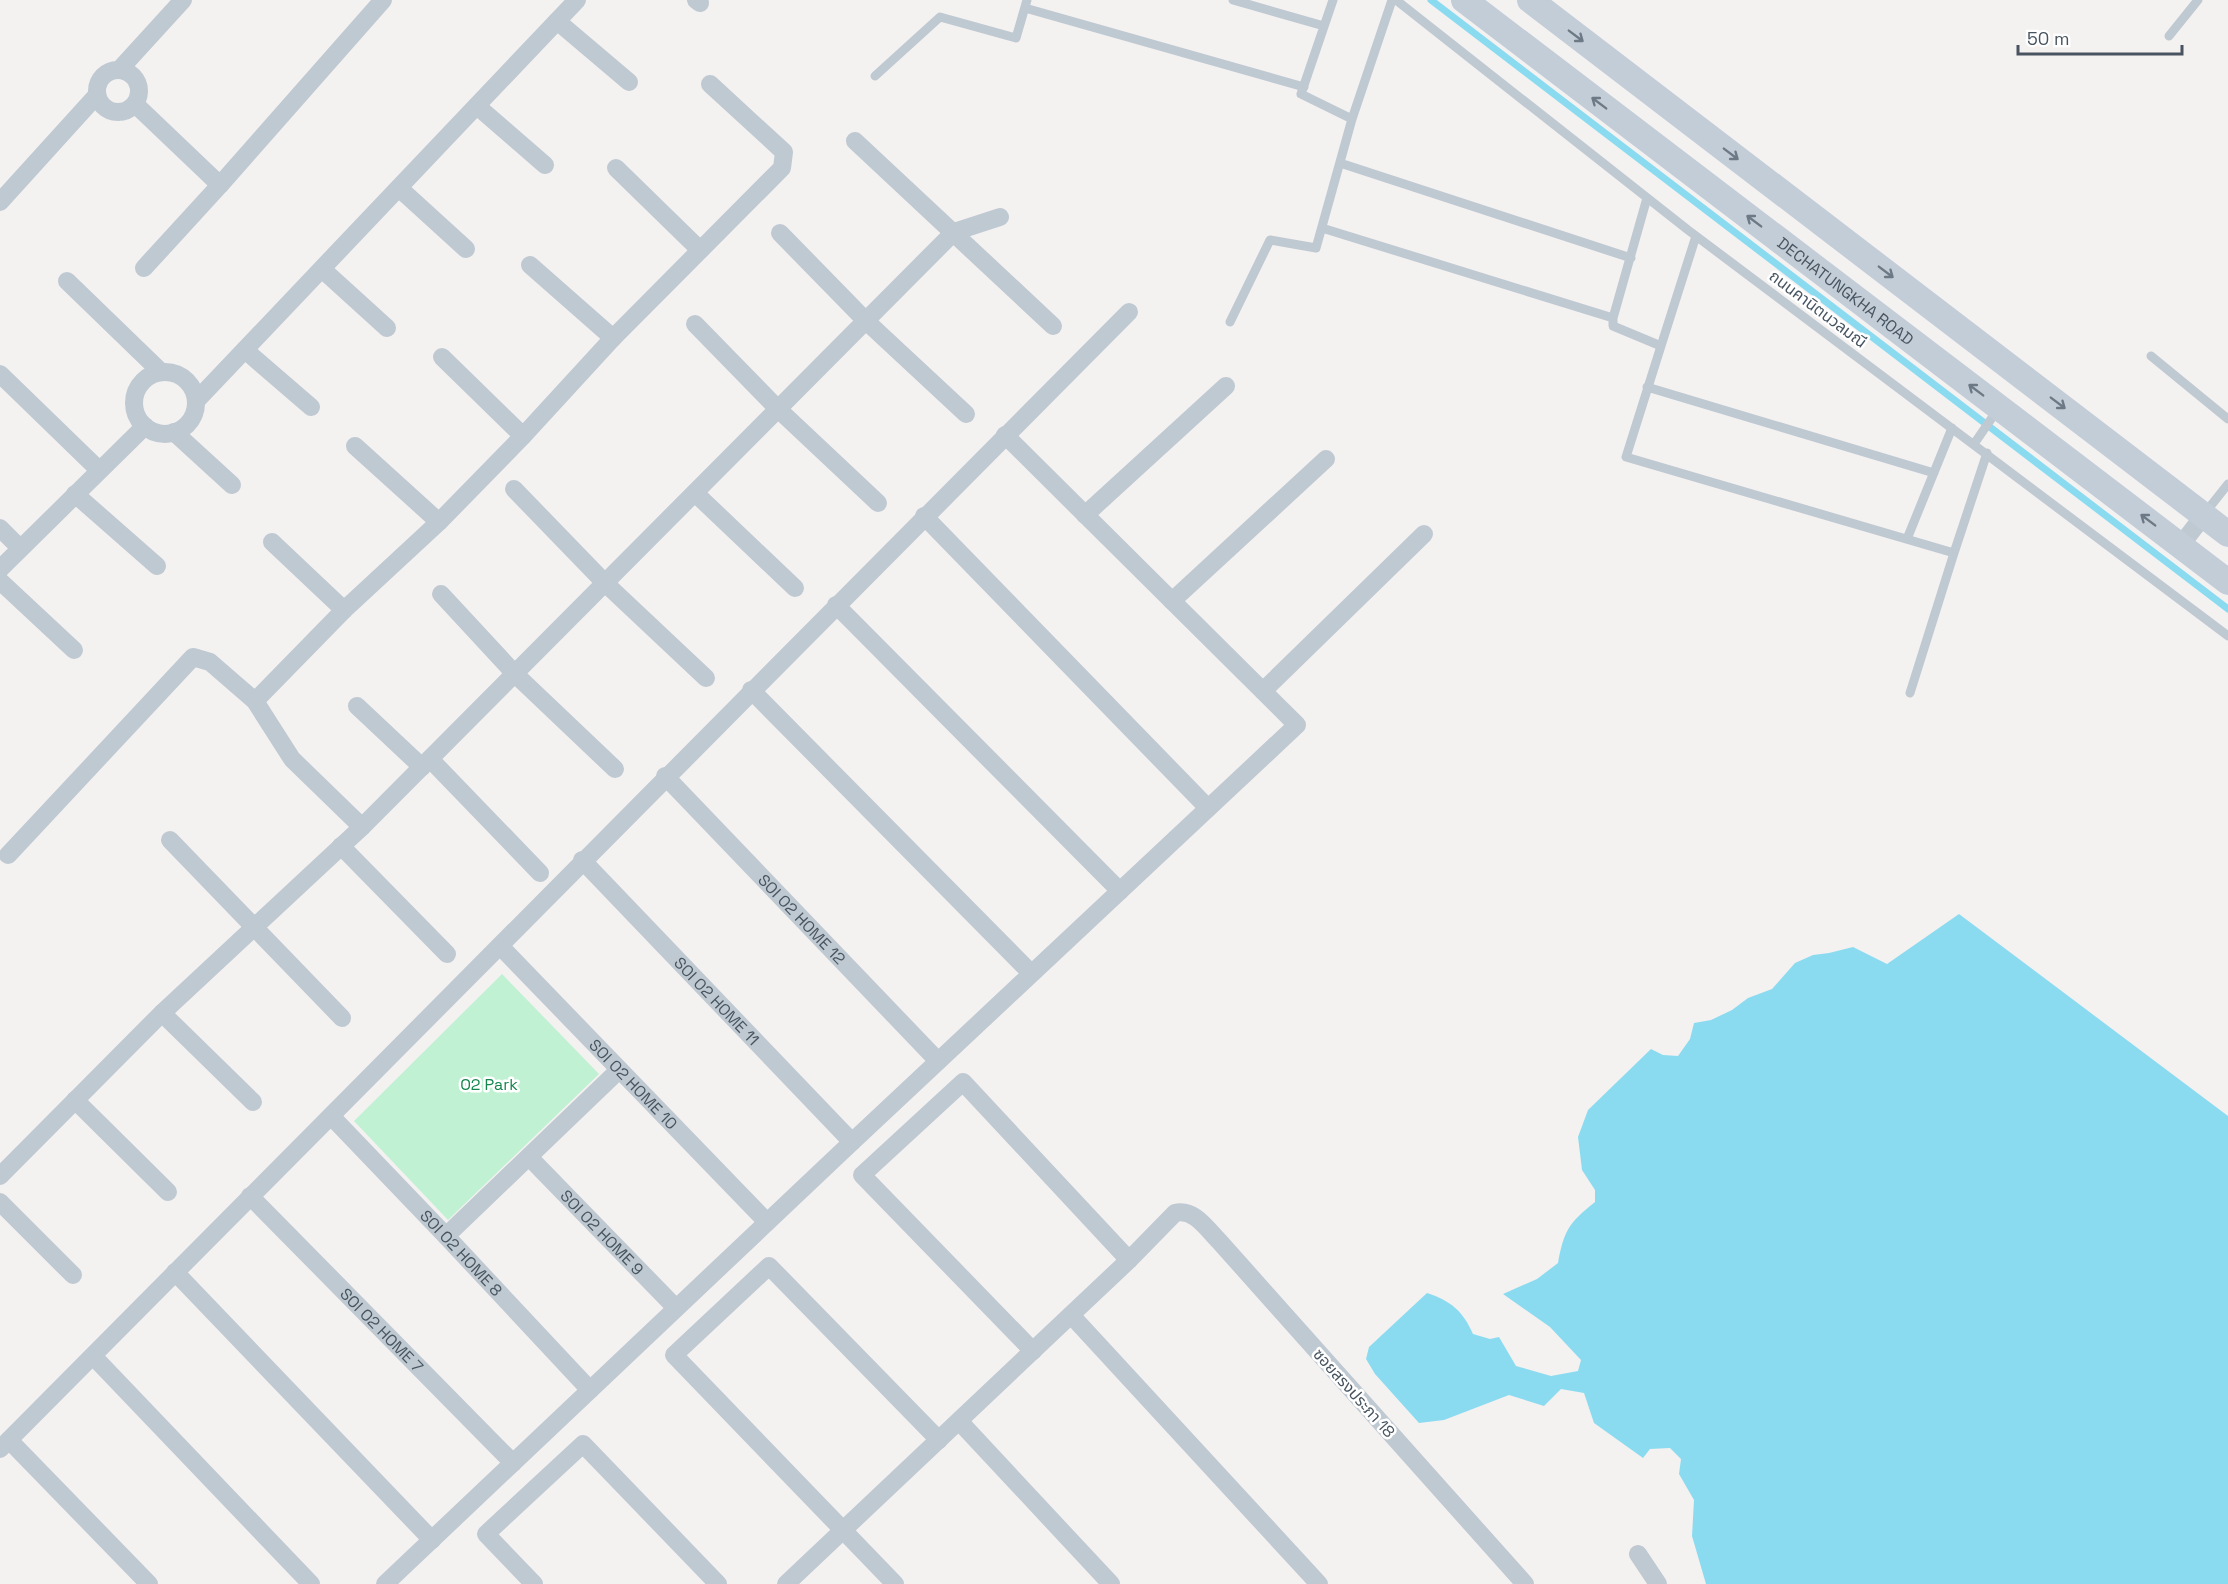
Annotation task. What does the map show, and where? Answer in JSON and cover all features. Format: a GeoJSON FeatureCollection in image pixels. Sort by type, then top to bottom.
{"type":"FeatureCollection","features":[{"type":"Feature","properties":{"kind":"street"},"geometry":{"type":"LineString","coordinates":[[120,69],[183,0]]}},
{"type":"Feature","properties":{"kind":"street"},"geometry":{"type":"LineString","coordinates":[[144,268],[383,0]]}},
{"type":"Feature","properties":{"kind":"street"},"geometry":{"type":"LineString","coordinates":[[196,401],[577,0]]}},
{"type":"Feature","properties":{"kind":"street","name":"DECHATUNGKHA ROAD"},"geometry":{"type":"LineString","coordinates":[[1464,0],[1997,411],[2228,582]]}},
{"type":"Feature","properties":{"kind":"street"},"geometry":{"type":"LineString","coordinates":[[1530,0],[2228,534]]}},
{"type":"Feature","properties":{"kind":"street"},"geometry":{"type":"LineString","coordinates":[[557,21],[629,82]]}},
{"type":"Feature","properties":{"kind":"street"},"geometry":{"type":"LineString","coordinates":[[120,69],[136,78],[139,87],[139,96],[135,104],[121,112],[113,111],[100,102],[97,95],[98,82],[102,76],[107,72],[120,69]]}},
{"type":"Feature","properties":{"kind":"street"},"geometry":{"type":"LineString","coordinates":[[255,701],[344,610],[439,522],[523,436],[613,338],[782,168],[784,152],[710,84]]}},
{"type":"Feature","properties":{"kind":"street"},"geometry":{"type":"LineString","coordinates":[[0,202],[97,95]]}},
{"type":"Feature","properties":{"kind":"street"},"geometry":{"type":"LineString","coordinates":[[135,104],[220,185]]}},
{"type":"Feature","properties":{"kind":"street"},"geometry":{"type":"LineString","coordinates":[[477,106],[545,165]]}},
{"type":"Feature","properties":{"kind":"street"},"geometry":{"type":"LineString","coordinates":[[855,141],[1053,326]]}},
{"type":"Feature","properties":{"kind":"street"},"geometry":{"type":"LineString","coordinates":[[616,168],[700,250]]}},
{"type":"Feature","properties":{"kind":"street"},"geometry":{"type":"LineString","coordinates":[[399,188],[466,249]]}},
{"type":"Feature","properties":{"kind":"street"},"geometry":{"type":"LineString","coordinates":[[0,1176],[162,1013],[362,827],[954,232],[1000,217]]}},
{"type":"Feature","properties":{"kind":"street"},"geometry":{"type":"LineString","coordinates":[[780,233],[866,321],[966,414]]}},
{"type":"Feature","properties":{"kind":"street"},"geometry":{"type":"LineString","coordinates":[[530,265],[613,338]]}},
{"type":"Feature","properties":{"kind":"street"},"geometry":{"type":"LineString","coordinates":[[322,268],[387,328]]}},
{"type":"Feature","properties":{"kind":"street"},"geometry":{"type":"LineString","coordinates":[[67,281],[161,372]]}},
{"type":"Feature","properties":{"kind":"street"},"geometry":{"type":"LineString","coordinates":[[149,1584],[5,1444],[500,946],[665,776],[1129,312]]}},
{"type":"Feature","properties":{"kind":"street"},"geometry":{"type":"LineString","coordinates":[[695,324],[778,409],[878,503]]}},
{"type":"Feature","properties":{"kind":"street"},"geometry":{"type":"LineString","coordinates":[[245,350],[311,407]]}},
{"type":"Feature","properties":{"kind":"street"},"geometry":{"type":"LineString","coordinates":[[442,357],[523,436]]}},
{"type":"Feature","properties":{"kind":"street"},"geometry":{"type":"LineString","coordinates":[[161,372],[171,372],[181,376],[189,383],[196,401],[195,411],[190,421],[183,428],[164,434],[145,426],[134,409],[134,399],[143,380],[161,372]]}},
{"type":"Feature","properties":{"kind":"street"},"geometry":{"type":"LineString","coordinates":[[0,374],[99,470]]}},
{"type":"Feature","properties":{"kind":"street"},"geometry":{"type":"LineString","coordinates":[[1085,515],[1226,386]]}},
{"type":"Feature","properties":{"kind":"street"},"geometry":{"type":"LineString","coordinates":[[0,568],[145,426]]}},
{"type":"Feature","properties":{"kind":"street"},"geometry":{"type":"LineString","coordinates":[[174,432],[232,485]]}},
{"type":"Feature","properties":{"kind":"street"},"geometry":{"type":"LineString","coordinates":[[385,1584],[1031,973],[1297,725],[1005,435]]}},
{"type":"Feature","properties":{"kind":"street"},"geometry":{"type":"LineString","coordinates":[[355,446],[439,522]]}},
{"type":"Feature","properties":{"kind":"street"},"geometry":{"type":"LineString","coordinates":[[1172,601],[1326,459]]}},
{"type":"Feature","properties":{"kind":"street"},"geometry":{"type":"LineString","coordinates":[[513,489],[605,583],[706,678]]}},
{"type":"Feature","properties":{"kind":"street"},"geometry":{"type":"LineString","coordinates":[[694,493],[795,588]]}},
{"type":"Feature","properties":{"kind":"street"},"geometry":{"type":"LineString","coordinates":[[75,494],[157,566]]}},
{"type":"Feature","properties":{"kind":"street"},"geometry":{"type":"LineString","coordinates":[[2181,545],[2204,515]]}},
{"type":"Feature","properties":{"kind":"street"},"geometry":{"type":"LineString","coordinates":[[924,516],[1208,808]]}},
{"type":"Feature","properties":{"kind":"street"},"geometry":{"type":"LineString","coordinates":[[0,528],[21,548]]}},
{"type":"Feature","properties":{"kind":"street"},"geometry":{"type":"LineString","coordinates":[[1263,691],[1424,534]]}},
{"type":"Feature","properties":{"kind":"street"},"geometry":{"type":"LineString","coordinates":[[272,542],[344,610]]}},
{"type":"Feature","properties":{"kind":"street"},"geometry":{"type":"LineString","coordinates":[[0,581],[74,651]]}},
{"type":"Feature","properties":{"kind":"street"},"geometry":{"type":"LineString","coordinates":[[441,594],[515,674],[615,769]]}},
{"type":"Feature","properties":{"kind":"street"},"geometry":{"type":"LineString","coordinates":[[836,605],[1119,891]]}},
{"type":"Feature","properties":{"kind":"street"},"geometry":{"type":"LineString","coordinates":[[8,855],[193,657],[210,662],[255,701],[292,759],[362,827]]}},
{"type":"Feature","properties":{"kind":"street"},"geometry":{"type":"LineString","coordinates":[[751,690],[1031,973]]}},
{"type":"Feature","properties":{"kind":"street"},"geometry":{"type":"LineString","coordinates":[[357,706],[426,763],[540,873]]}},
{"type":"Feature","properties":{"kind":"street","name":"SOI O2 HOME 12"},"geometry":{"type":"LineString","coordinates":[[665,776],[938,1061]]}},
{"type":"Feature","properties":{"kind":"street"},"geometry":{"type":"LineString","coordinates":[[170,840],[342,1018]]}},
{"type":"Feature","properties":{"kind":"street"},"geometry":{"type":"LineString","coordinates":[[341,846],[447,954]]}},
{"type":"Feature","properties":{"kind":"street","name":"SOI O2 HOME 11"},"geometry":{"type":"LineString","coordinates":[[582,860],[852,1142]]}},
{"type":"Feature","properties":{"kind":"street","name":"SOI O2 HOME 10"},"geometry":{"type":"LineString","coordinates":[[500,946],[767,1222]]}},
{"type":"Feature","properties":{"kind":"street"},"geometry":{"type":"LineString","coordinates":[[162,1013],[253,1102]]}},
{"type":"Feature","properties":{"kind":"street"},"geometry":{"type":"LineString","coordinates":[[446,1236],[619,1070]]}},
{"type":"Feature","properties":{"kind":"street"},"geometry":{"type":"LineString","coordinates":[[786,1584],[939,1440],[959,1421],[1033,1351],[1071,1315],[1129,1260],[963,1082],[862,1174],[1033,1351]]}},
{"type":"Feature","properties":{"kind":"street"},"geometry":{"type":"LineString","coordinates":[[75,1100],[168,1192]]}},
{"type":"Feature","properties":{"kind":"street","name":"SOI O2 HOME 8"},"geometry":{"type":"LineString","coordinates":[[331,1116],[590,1390]]}},
{"type":"Feature","properties":{"kind":"street","name":"SOI O2 HOME 9"},"geometry":{"type":"LineString","coordinates":[[529,1156],[676,1308]]}},
{"type":"Feature","properties":{"kind":"street","name":"SOI O2 HOME 7"},"geometry":{"type":"LineString","coordinates":[[250,1196],[513,1463]]}},
{"type":"Feature","properties":{"kind":"street"},"geometry":{"type":"LineString","coordinates":[[0,1202],[73,1275]]}},
{"type":"Feature","properties":{"kind":"street","name":"ซอยสรงประภา 18"},"geometry":{"type":"LineString","coordinates":[[1129,1260],[1175,1213],[1187,1212],[1200,1221],[1518,1582]]}},
{"type":"Feature","properties":{"kind":"street"},"geometry":{"type":"LineString","coordinates":[[895,1584],[674,1355],[769,1266],[939,1440]]}},
{"type":"Feature","properties":{"kind":"street"},"geometry":{"type":"LineString","coordinates":[[175,1272],[432,1540]]}},
{"type":"Feature","properties":{"kind":"street"},"geometry":{"type":"LineString","coordinates":[[1071,1315],[1320,1584]]}},
{"type":"Feature","properties":{"kind":"street"},"geometry":{"type":"LineString","coordinates":[[93,1356],[311,1584]]}},
{"type":"Feature","properties":{"kind":"street"},"geometry":{"type":"LineString","coordinates":[[959,1421],[1111,1584]]}},
{"type":"Feature","properties":{"kind":"street"},"geometry":{"type":"LineString","coordinates":[[534,1584],[486,1534],[583,1444],[718,1584]]}},
{"type":"Feature","properties":{"kind":"street"},"geometry":{"type":"LineString","coordinates":[[1638,1554],[1658,1584]]}},
{"type":"Feature","properties":{"kind":"lane"},"geometry":{"type":"LineString","coordinates":[[1233,0],[1324,26]]}},
{"type":"Feature","properties":{"kind":"lane"},"geometry":{"type":"LineString","coordinates":[[1333,0],[1301,94],[1352,119]]}},
{"type":"Feature","properties":{"kind":"lane"},"geometry":{"type":"LineString","coordinates":[[1230,322],[1270,240],[1316,248],[1352,119],[1394,0]]}},
{"type":"Feature","properties":{"kind":"lane","name":"ถนนคานิตนวลมณี"},"geometry":{"type":"LineString","coordinates":[[1394,0],[1696,236],[1952,428],[1977,440],[1987,453],[2228,636]]}},
{"type":"Feature","properties":{"kind":"lane"},"geometry":{"type":"LineString","coordinates":[[2169,36],[2198,0]]}},
{"type":"Feature","properties":{"kind":"lane"},"geometry":{"type":"LineString","coordinates":[[875,76],[940,17],[1016,38],[1026,4],[1304,87]]}},
{"type":"Feature","properties":{"kind":"lane"},"geometry":{"type":"LineString","coordinates":[[1340,163],[1631,258]]}},
{"type":"Feature","properties":{"kind":"lane"},"geometry":{"type":"LineString","coordinates":[[1647,198],[1613,318],[1613,326],[1661,345]]}},
{"type":"Feature","properties":{"kind":"lane"},"geometry":{"type":"LineString","coordinates":[[1322,228],[1613,318]]}},
{"type":"Feature","properties":{"kind":"lane"},"geometry":{"type":"LineString","coordinates":[[1696,236],[1626,457],[1954,553]]}},
{"type":"Feature","properties":{"kind":"lane"},"geometry":{"type":"LineString","coordinates":[[2151,356],[2228,419]]}},
{"type":"Feature","properties":{"kind":"lane"},"geometry":{"type":"LineString","coordinates":[[1647,387],[1934,473]]}},
{"type":"Feature","properties":{"kind":"lane"},"geometry":{"type":"LineString","coordinates":[[1977,440],[1997,411]]}},
{"type":"Feature","properties":{"kind":"lane"},"geometry":{"type":"LineString","coordinates":[[1907,539],[1952,428]]}},
{"type":"Feature","properties":{"kind":"lane"},"geometry":{"type":"LineString","coordinates":[[1910,693],[1987,453]]}},
{"type":"Feature","properties":{"kind":"lane"},"geometry":{"type":"LineString","coordinates":[[2204,515],[2228,484]]}},
{"type":"Feature","properties":{"kind":"green space","name":"O2 Park"},"geometry":{"type":"Polygon","coordinates":[[[502,974],[599,1074],[448,1220],[354,1121],[502,974]]]}},
{"type":"Feature","properties":{"kind":"water"},"geometry":{"type":"Polygon","coordinates":[[[1959,914],[2228,1116],[2228,1584],[1706,1584],[1692,1536],[1694,1500],[1679,1474],[1681,1459],[1670,1448],[1650,1449],[1643,1458],[1594,1423],[1584,1393],[1561,1389],[1544,1406],[1509,1395],[1444,1420],[1419,1423],[1375,1374],[1366,1359],[1369,1347],[1427,1293],[1455,1308],[1465,1319],[1473,1334],[1490,1339],[1499,1337],[1516,1366],[1551,1376],[1578,1371],[1581,1360],[1550,1327],[1503,1294],[1537,1279],[1558,1263],[1569,1228],[1595,1202],[1595,1190],[1582,1170],[1578,1137],[1588,1110],[1651,1049],[1663,1055],[1678,1056],[1690,1039],[1694,1023],[1711,1020],[1732,1010],[1748,998],[1772,989],[1795,963],[1813,955],[1853,947],[1887,964],[1959,914]]]}},
{"type":"Feature","properties":{"kind":"waterway"},"geometry":{"type":"LineString","coordinates":[[1431,0],[2228,609]]}}]}
